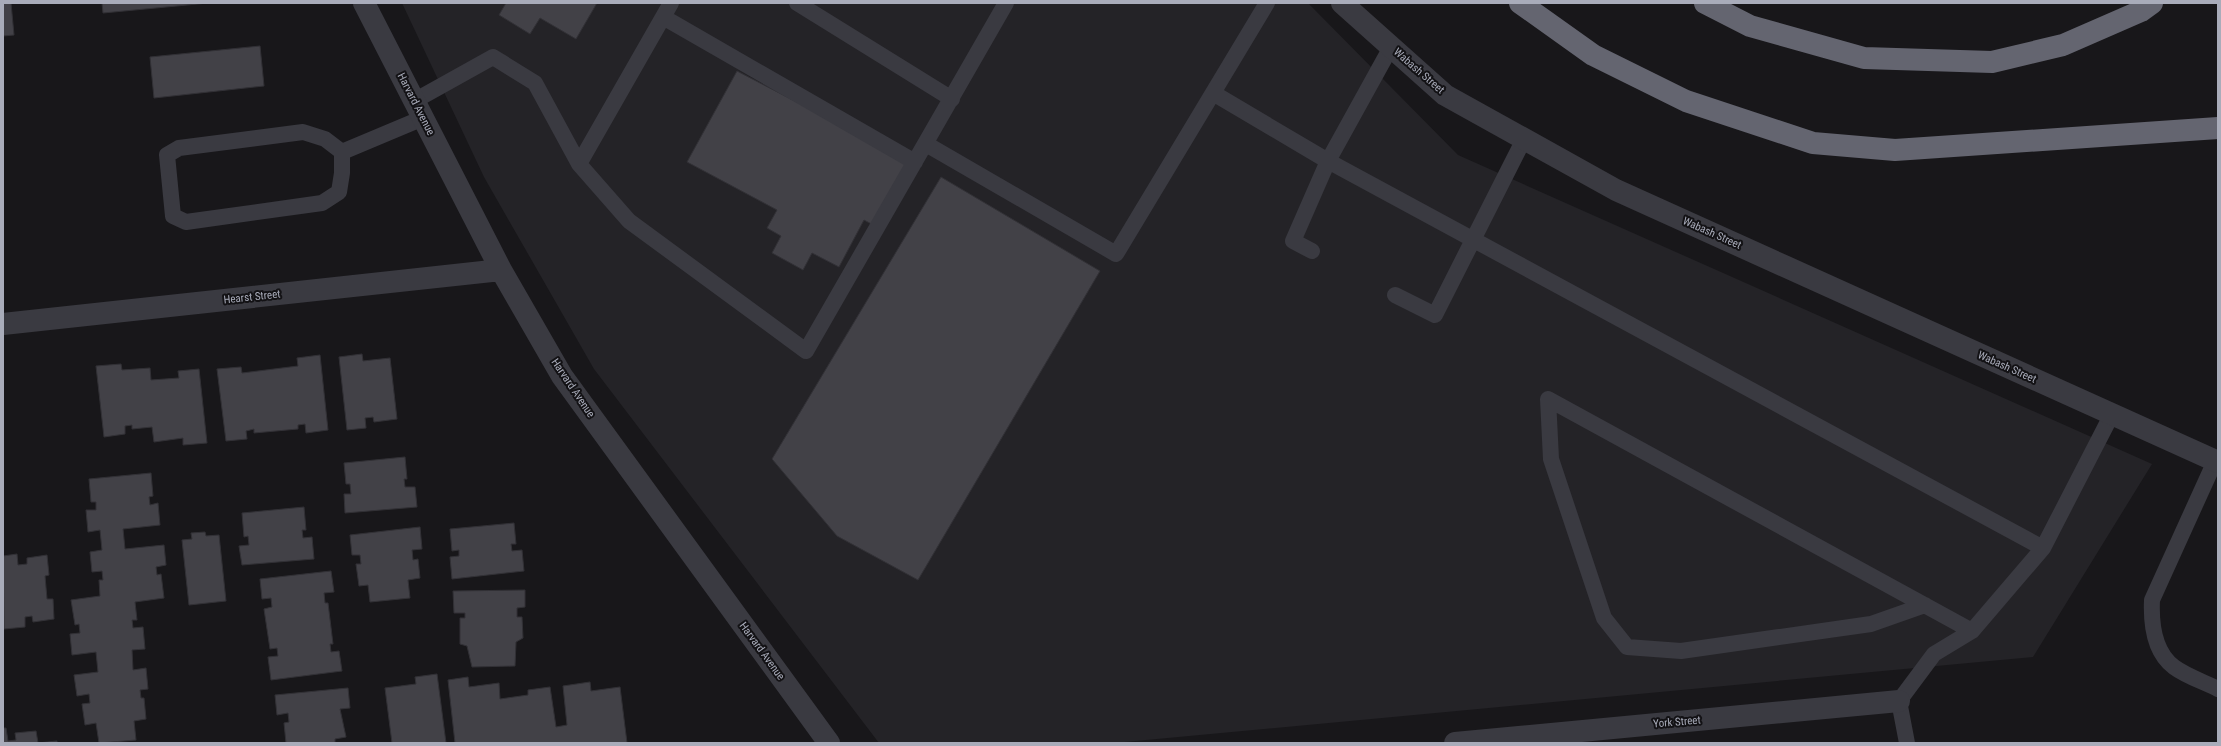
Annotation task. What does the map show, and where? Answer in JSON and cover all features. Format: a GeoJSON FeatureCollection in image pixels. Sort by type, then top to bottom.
{"type":"FeatureCollection","features":[{"type":"Feature","properties":{"kind":"highway"},"geometry":{"type":"LineString","coordinates":[[1520,3],[1592,55],[1686,101],[1813,143],[1895,150],[2218,128]]}},
{"type":"Feature","properties":{"kind":"highway"},"geometry":{"type":"LineString","coordinates":[[1705,3],[1750,26],[1864,58],[1992,62],[2062,45],[2141,11],[2152,3]]}},
{"type":"Feature","properties":{"kind":"street","name":"Harvard Avenue"},"geometry":{"type":"LineString","coordinates":[[364,3],[501,270],[562,376],[829,743]]}},
{"type":"Feature","properties":{"kind":"street","name":"Wabash Street"},"geometry":{"type":"LineString","coordinates":[[1342,3],[1445,95],[1616,190],[2217,461]]}},
{"type":"Feature","properties":{"kind":"street","name":"Hearst Street"},"geometry":{"type":"LineString","coordinates":[[3,324],[501,270]]}},
{"type":"Feature","properties":{"kind":"street","name":"York Street"},"geometry":{"type":"LineString","coordinates":[[1455,743],[1900,701]]}},
{"type":"Feature","properties":{"kind":"lane"},"geometry":{"type":"LineString","coordinates":[[797,3],[952,99]]}},
{"type":"Feature","properties":{"kind":"lane"},"geometry":{"type":"LineString","coordinates":[[342,152],[419,110],[492,57],[535,83],[579,164],[629,220],[806,351],[1006,3]]}},
{"type":"Feature","properties":{"kind":"lane"},"geometry":{"type":"LineString","coordinates":[[926,144],[1116,254],[1267,3]]}},
{"type":"Feature","properties":{"kind":"lane"},"geometry":{"type":"LineString","coordinates":[[579,164],[667,10],[915,162]]}},
{"type":"Feature","properties":{"kind":"lane"},"geometry":{"type":"LineString","coordinates":[[1312,251],[1293,241],[1328,161],[1391,47]]}},
{"type":"Feature","properties":{"kind":"lane"},"geometry":{"type":"LineString","coordinates":[[1213,93],[1328,161],[2043,548]]}},
{"type":"Feature","properties":{"kind":"lane"},"geometry":{"type":"LineString","coordinates":[[303,132],[325,139],[342,152],[342,173],[339,192],[322,203],[186,222],[174,216],[167,155],[179,148],[303,132]]}},
{"type":"Feature","properties":{"kind":"lane"},"geometry":{"type":"LineString","coordinates":[[1395,294],[1435,315],[1472,239],[1524,139]]}},
{"type":"Feature","properties":{"kind":"lane"},"geometry":{"type":"LineString","coordinates":[[1925,605],[1871,624],[1697,649],[1681,651],[1627,647],[1604,618],[1551,459],[1548,399],[1925,605],[1972,631]]}},
{"type":"Feature","properties":{"kind":"lane"},"geometry":{"type":"LineString","coordinates":[[1907,743],[1900,701],[1934,654],[1972,631],[2043,548],[2112,414]]}},
{"type":"Feature","properties":{"kind":"lane"},"geometry":{"type":"LineString","coordinates":[[2217,461],[2152,600],[2151,620],[2157,645],[2173,667],[2218,689]]}},
{"type":"Feature","properties":{"kind":"shaded area"},"geometry":{"type":"Polygon","coordinates":[[[402,3],[1308,3],[1458,155],[2152,464],[2033,657],[1114,743],[879,743],[594,369],[484,177],[402,3]]]}},
{"type":"Feature","properties":{"kind":"building"},"geometry":{"type":"Polygon","coordinates":[[[3,3],[11,3],[14,35],[3,36],[3,3]]]}},
{"type":"Feature","properties":{"kind":"building"},"geometry":{"type":"Polygon","coordinates":[[[102,3],[208,3],[103,13],[102,3]]]}},
{"type":"Feature","properties":{"kind":"building"},"geometry":{"type":"Polygon","coordinates":[[[506,3],[597,3],[576,39],[540,18],[530,34],[499,15],[506,3]]]}},
{"type":"Feature","properties":{"kind":"building"},"geometry":{"type":"Polygon","coordinates":[[[260,46],[264,86],[154,98],[150,57],[260,46]]]}},
{"type":"Feature","properties":{"kind":"building"},"geometry":{"type":"Polygon","coordinates":[[[737,71],[912,162],[877,227],[864,220],[839,267],[812,253],[803,270],[772,253],[781,236],[767,228],[777,210],[687,162],[737,71]]]}},
{"type":"Feature","properties":{"kind":"building"},"geometry":{"type":"Polygon","coordinates":[[[941,177],[1100,271],[918,580],[837,536],[772,459],[941,177]]]}},
{"type":"Feature","properties":{"kind":"building"},"geometry":{"type":"Polygon","coordinates":[[[362,354],[363,361],[390,358],[397,419],[374,422],[373,417],[365,418],[366,428],[347,430],[339,357],[362,354]]]}},
{"type":"Feature","properties":{"kind":"building"},"geometry":{"type":"Polygon","coordinates":[[[320,355],[328,430],[306,433],[305,424],[298,425],[298,429],[254,433],[254,429],[246,431],[247,439],[226,441],[217,369],[241,367],[242,373],[298,366],[297,358],[320,355]]]}},
{"type":"Feature","properties":{"kind":"building"},"geometry":{"type":"Polygon","coordinates":[[[121,364],[122,370],[150,368],[151,380],[179,378],[178,371],[199,369],[207,443],[183,445],[183,438],[154,442],[152,427],[132,429],[132,425],[125,426],[125,434],[104,437],[96,366],[121,364]]]}},
{"type":"Feature","properties":{"kind":"building"},"geometry":{"type":"Polygon","coordinates":[[[405,457],[407,479],[404,479],[405,487],[415,487],[417,507],[345,513],[344,494],[351,494],[350,484],[346,484],[344,463],[405,457]]]}},
{"type":"Feature","properties":{"kind":"building"},"geometry":{"type":"Polygon","coordinates":[[[151,473],[153,496],[149,497],[150,505],[158,503],[160,525],[123,529],[125,549],[164,545],[166,565],[156,567],[157,575],[161,574],[164,598],[135,602],[137,620],[132,620],[133,628],[143,627],[145,649],[132,650],[133,670],[146,668],[148,689],[140,690],[141,698],[144,698],[146,719],[134,721],[136,740],[99,743],[96,723],[85,725],[82,704],[90,703],[89,694],[77,696],[74,675],[98,672],[96,652],[72,655],[70,634],[80,633],[79,624],[75,625],[71,600],[100,596],[99,580],[103,580],[102,571],[92,572],[90,552],[102,550],[100,530],[88,532],[86,510],[96,510],[96,502],[91,502],[89,479],[151,473]]]}},
{"type":"Feature","properties":{"kind":"building"},"geometry":{"type":"Polygon","coordinates":[[[304,507],[306,530],[302,530],[303,538],[312,537],[314,559],[242,565],[239,546],[249,545],[248,536],[244,537],[242,513],[304,507]]]}},
{"type":"Feature","properties":{"kind":"building"},"geometry":{"type":"Polygon","coordinates":[[[514,523],[516,544],[511,544],[512,551],[522,550],[524,571],[452,579],[450,557],[459,556],[459,550],[452,551],[450,529],[514,523]]]}},
{"type":"Feature","properties":{"kind":"building"},"geometry":{"type":"Polygon","coordinates":[[[420,527],[422,549],[412,550],[413,560],[418,559],[420,578],[408,580],[410,598],[370,602],[368,585],[359,586],[356,564],[361,564],[360,555],[352,555],[350,535],[420,527]]]}},
{"type":"Feature","properties":{"kind":"building"},"geometry":{"type":"Polygon","coordinates":[[[205,532],[206,536],[219,535],[226,601],[189,605],[182,540],[192,539],[191,533],[205,532]]]}},
{"type":"Feature","properties":{"kind":"building"},"geometry":{"type":"Polygon","coordinates":[[[17,554],[18,565],[27,564],[27,558],[47,555],[49,575],[45,576],[47,599],[53,599],[54,619],[33,622],[32,616],[25,617],[25,627],[4,629],[3,556],[17,554]]]}},
{"type":"Feature","properties":{"kind":"building"},"geometry":{"type":"Polygon","coordinates":[[[331,571],[334,592],[324,593],[325,603],[328,603],[333,644],[330,644],[331,652],[339,651],[342,671],[271,680],[268,657],[278,656],[277,648],[270,649],[264,609],[272,607],[271,598],[262,599],[260,579],[331,571]]]}},
{"type":"Feature","properties":{"kind":"building"},"geometry":{"type":"Polygon","coordinates":[[[525,590],[525,607],[517,608],[517,617],[522,617],[523,638],[516,642],[515,666],[472,667],[467,646],[460,644],[460,618],[465,618],[465,613],[454,613],[453,591],[525,590]]]}},
{"type":"Feature","properties":{"kind":"building"},"geometry":{"type":"Polygon","coordinates":[[[437,674],[446,743],[392,743],[385,688],[416,684],[415,677],[437,674]]]}},
{"type":"Feature","properties":{"kind":"building"},"geometry":{"type":"Polygon","coordinates":[[[468,677],[469,687],[499,683],[500,699],[528,695],[528,690],[550,687],[556,727],[567,725],[563,686],[590,682],[591,691],[620,687],[627,743],[455,743],[448,680],[468,677]]]}},
{"type":"Feature","properties":{"kind":"building"},"geometry":{"type":"Polygon","coordinates":[[[348,688],[350,708],[340,709],[346,737],[335,739],[335,743],[286,743],[284,723],[289,722],[288,713],[277,715],[275,695],[348,688]]]}},
{"type":"Feature","properties":{"kind":"building"},"geometry":{"type":"Polygon","coordinates":[[[3,728],[6,728],[8,741],[16,740],[15,733],[36,731],[38,743],[3,743],[3,728]]]}},
{"type":"Feature","properties":{"kind":"building"},"geometry":{"type":"Polygon","coordinates":[[[57,741],[57,743],[38,743],[57,741]]]}}]}
